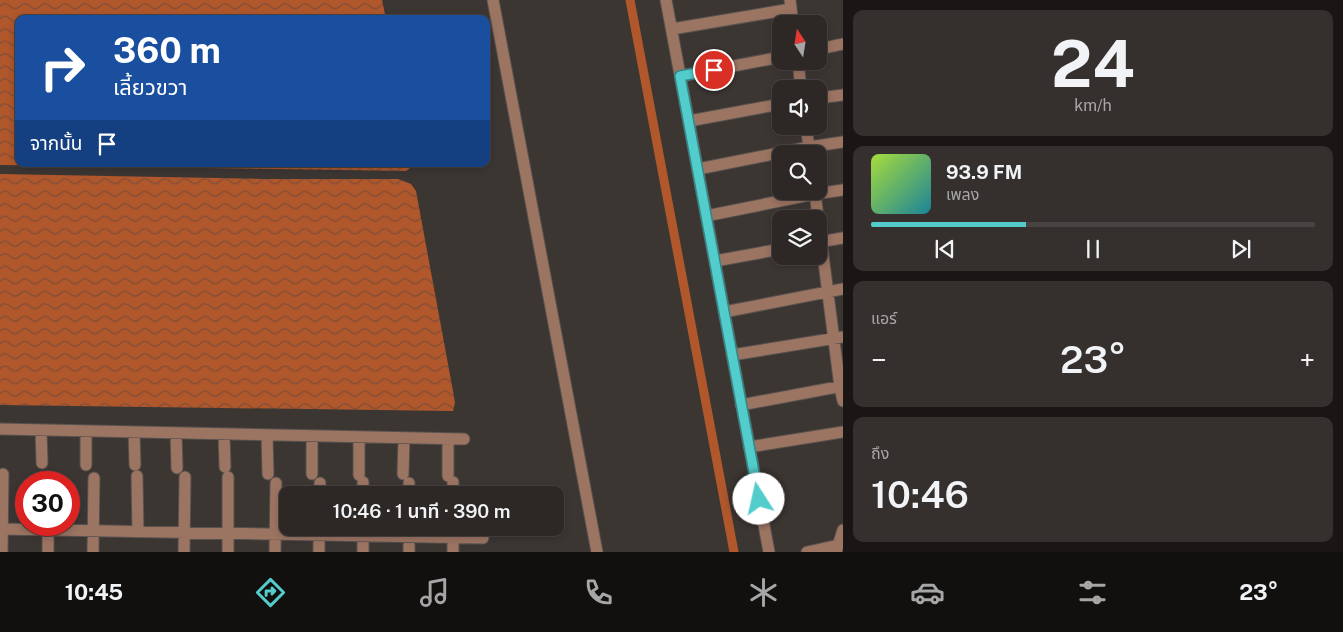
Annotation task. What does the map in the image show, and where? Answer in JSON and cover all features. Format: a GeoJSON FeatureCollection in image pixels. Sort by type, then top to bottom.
{"type":"FeatureCollection","features":[{"type":"Feature","properties":{"kind":"street"},"geometry":{"type":"LineString","coordinates":[[493,0],[597,552]]}},
{"type":"Feature","properties":{"kind":"street"},"geometry":{"type":"LineString","coordinates":[[666,0],[769,552]]}},
{"type":"Feature","properties":{"kind":"street"},"geometry":{"type":"LineString","coordinates":[[672,29],[792,3]]}},
{"type":"Feature","properties":{"kind":"street"},"geometry":{"type":"LineString","coordinates":[[828,47],[843,44]]}},
{"type":"Feature","properties":{"kind":"street"},"geometry":{"type":"LineString","coordinates":[[680,76],[772,59]]}},
{"type":"Feature","properties":{"kind":"street"},"geometry":{"type":"LineString","coordinates":[[827,97],[843,95]]}},
{"type":"Feature","properties":{"kind":"street"},"geometry":{"type":"LineString","coordinates":[[689,121],[772,106]]}},
{"type":"Feature","properties":{"kind":"street"},"geometry":{"type":"LineString","coordinates":[[827,146],[843,142]]}},
{"type":"Feature","properties":{"kind":"street"},"geometry":{"type":"LineString","coordinates":[[698,169],[772,156]]}},
{"type":"Feature","properties":{"kind":"street"},"geometry":{"type":"LineString","coordinates":[[827,192],[843,190]]}},
{"type":"Feature","properties":{"kind":"street"},"geometry":{"type":"LineString","coordinates":[[706,216],[782,200]]}},
{"type":"Feature","properties":{"kind":"street"},"geometry":{"type":"LineString","coordinates":[[827,241],[843,238]]}},
{"type":"Feature","properties":{"kind":"street"},"geometry":{"type":"LineString","coordinates":[[715,261],[772,251]]}},
{"type":"Feature","properties":{"kind":"street"},"geometry":{"type":"LineString","coordinates":[[824,265],[838,337],[843,401]]}},
{"type":"Feature","properties":{"kind":"street"},"geometry":{"type":"LineString","coordinates":[[724,312],[843,289]]}},
{"type":"Feature","properties":{"kind":"street"},"geometry":{"type":"LineString","coordinates":[[732,355],[838,337]]}},
{"type":"Feature","properties":{"kind":"street"},"geometry":{"type":"LineString","coordinates":[[741,405],[842,386]]}},
{"type":"Feature","properties":{"kind":"street"},"geometry":{"type":"LineString","coordinates":[[0,429],[464,439]]}},
{"type":"Feature","properties":{"kind":"street"},"geometry":{"type":"LineString","coordinates":[[41,430],[42,463]]}},
{"type":"Feature","properties":{"kind":"street"},"geometry":{"type":"LineString","coordinates":[[86,431],[86,465]]}},
{"type":"Feature","properties":{"kind":"street"},"geometry":{"type":"LineString","coordinates":[[134,432],[138,532]]}},
{"type":"Feature","properties":{"kind":"street"},"geometry":{"type":"LineString","coordinates":[[749,447],[843,432]]}},
{"type":"Feature","properties":{"kind":"street"},"geometry":{"type":"LineString","coordinates":[[176,433],[178,468]]}},
{"type":"Feature","properties":{"kind":"street"},"geometry":{"type":"LineString","coordinates":[[224,434],[227,472],[228,552]]}},
{"type":"Feature","properties":{"kind":"street"},"geometry":{"type":"LineString","coordinates":[[268,435],[275,552]]}},
{"type":"Feature","properties":{"kind":"street"},"geometry":{"type":"LineString","coordinates":[[312,436],[317,484]]}},
{"type":"Feature","properties":{"kind":"street"},"geometry":{"type":"LineString","coordinates":[[359,437],[362,486]]}},
{"type":"Feature","properties":{"kind":"street"},"geometry":{"type":"LineString","coordinates":[[404,438],[407,486]]}},
{"type":"Feature","properties":{"kind":"street"},"geometry":{"type":"LineString","coordinates":[[448,439],[451,486]]}},
{"type":"Feature","properties":{"kind":"street"},"geometry":{"type":"LineString","coordinates":[[2,552],[3,474]]}},
{"type":"Feature","properties":{"kind":"street"},"geometry":{"type":"LineString","coordinates":[[184,552],[185,477]]}},
{"type":"Feature","properties":{"kind":"street"},"geometry":{"type":"LineString","coordinates":[[93,552],[94,478]]}},
{"type":"Feature","properties":{"kind":"street"},"geometry":{"type":"LineString","coordinates":[[1,530],[15,529]]}},
{"type":"Feature","properties":{"kind":"street"},"geometry":{"type":"LineString","coordinates":[[80,530],[279,534]]}},
{"type":"Feature","properties":{"kind":"street"},"geometry":{"type":"LineString","coordinates":[[807,552],[838,549],[843,530]]}},
{"type":"Feature","properties":{"kind":"street"},"geometry":{"type":"LineString","coordinates":[[48,536],[48,552]]}},
{"type":"Feature","properties":{"kind":"street"},"geometry":{"type":"LineString","coordinates":[[319,536],[319,552]]}},
{"type":"Feature","properties":{"kind":"street"},"geometry":{"type":"LineString","coordinates":[[363,536],[363,552]]}},
{"type":"Feature","properties":{"kind":"street"},"geometry":{"type":"LineString","coordinates":[[409,536],[409,552]]}},
{"type":"Feature","properties":{"kind":"street"},"geometry":{"type":"LineString","coordinates":[[453,536],[453,552]]}},
{"type":"Feature","properties":{"kind":"street"},"geometry":{"type":"LineString","coordinates":[[471,536],[483,538]]}},
{"type":"Feature","properties":{"kind":"water"},"geometry":{"type":"Polygon","coordinates":[[[0,0],[382,0],[385,15],[15,15],[15,165],[0,165],[0,0]]]}},
{"type":"Feature","properties":{"kind":"water"},"geometry":{"type":"Polygon","coordinates":[[[135,167],[412,167],[406,171],[135,167]]]}},
{"type":"Feature","properties":{"kind":"water"},"geometry":{"type":"Polygon","coordinates":[[[0,174],[265,179],[398,179],[411,184],[416,191],[453,391],[455,403],[453,411],[0,405],[0,174]]]}},
{"type":"Feature","properties":{"kind":"waterway"},"geometry":{"type":"LineString","coordinates":[[630,0],[734,552]]}},
{"type":"Feature","properties":{"kind":"route"},"geometry":{"type":"LineString","coordinates":[[714,70],[680,76],[759,499]]}}]}
